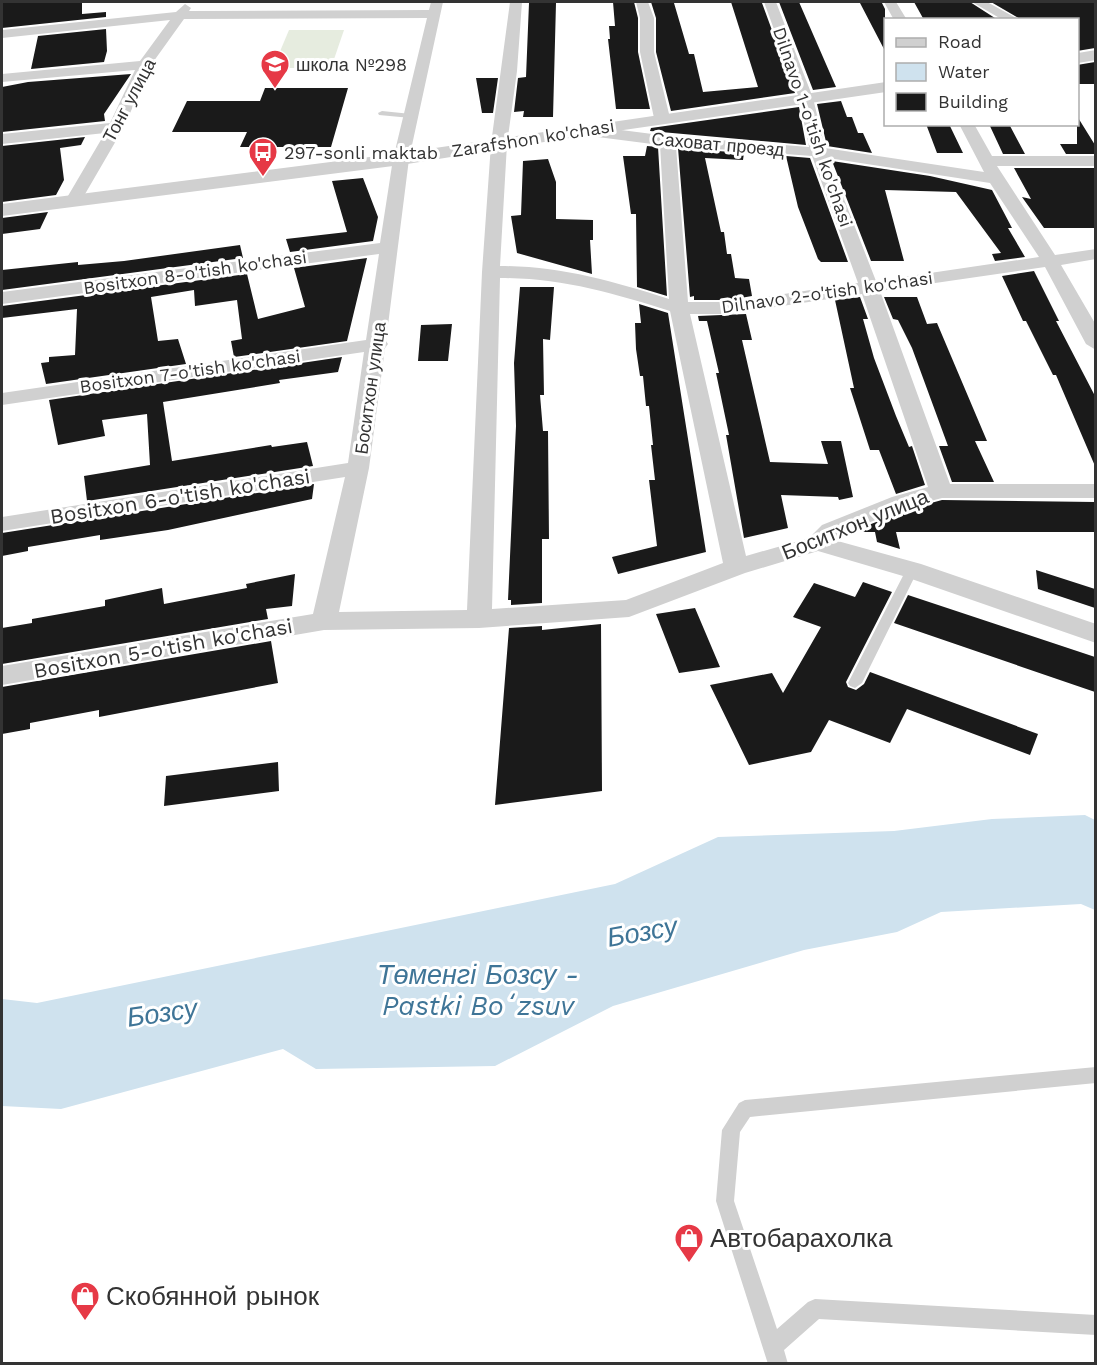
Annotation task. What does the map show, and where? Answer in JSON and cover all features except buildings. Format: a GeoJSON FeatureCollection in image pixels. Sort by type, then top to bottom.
{"type":"FeatureCollection","features":[{"type":"Feature","properties":{"kind":"street","name":"Тонг улица"},"geometry":{"type":"LineString","coordinates":[[73,201],[116,127],[144,65],[188,2]]}},
{"type":"Feature","properties":{"kind":"street"},"geometry":{"type":"LineString","coordinates":[[305,15],[311,2]]}},
{"type":"Feature","properties":{"kind":"street"},"geometry":{"type":"LineString","coordinates":[[479,619],[490,272],[499,144],[510,71],[516,2]]}},
{"type":"Feature","properties":{"kind":"street"},"geometry":{"type":"LineString","coordinates":[[642,2],[646,18],[647,52],[662,118]]}},
{"type":"Feature","properties":{"kind":"street","name":"Dilnavo 1-o'tish ko'chasi"},"geometry":{"type":"LineString","coordinates":[[770,2],[806,98],[815,128],[818,153],[869,287],[941,491]]}},
{"type":"Feature","properties":{"kind":"street"},"geometry":{"type":"LineString","coordinates":[[890,2],[900,18]]}},
{"type":"Feature","properties":{"kind":"street"},"geometry":{"type":"LineString","coordinates":[[978,2],[1010,18]]}},
{"type":"Feature","properties":{"kind":"street"},"geometry":{"type":"LineString","coordinates":[[2,34],[180,15],[305,15],[436,8]]}},
{"type":"Feature","properties":{"kind":"street","name":"Боситхон улица"},"geometry":{"type":"LineString","coordinates":[[436,8],[401,159],[378,344],[358,468],[324,621],[479,619],[629,608],[736,567],[818,543],[830,530],[900,502],[941,491],[1095,491]]}},
{"type":"Feature","properties":{"kind":"street"},"geometry":{"type":"LineString","coordinates":[[2,78],[144,65]]}},
{"type":"Feature","properties":{"kind":"street","name":"Zarafshon ko'chasi"},"geometry":{"type":"LineString","coordinates":[[2,210],[401,159],[662,118],[884,87]]}},
{"type":"Feature","properties":{"kind":"street"},"geometry":{"type":"LineString","coordinates":[[967,126],[996,178],[1051,262],[1095,344]]}},
{"type":"Feature","properties":{"kind":"street"},"geometry":{"type":"LineString","coordinates":[[2,139],[116,127]]}},
{"type":"Feature","properties":{"kind":"street","name":"Саховат проезд"},"geometry":{"type":"LineString","coordinates":[[582,130],[668,141],[818,153],[996,178]]}},
{"type":"Feature","properties":{"kind":"street"},"geometry":{"type":"LineString","coordinates":[[668,141],[679,308],[736,567]]}},
{"type":"Feature","properties":{"kind":"street"},"geometry":{"type":"LineString","coordinates":[[986,161],[1095,161]]}},
{"type":"Feature","properties":{"kind":"street","name":"Bositxon 8-o'tish ko'chasi"},"geometry":{"type":"LineString","coordinates":[[2,298],[389,247]]}},
{"type":"Feature","properties":{"kind":"street","name":"Dilnavo 2-o'tish ko'chasi"},"geometry":{"type":"LineString","coordinates":[[490,272],[537,272],[592,281],[679,308],[729,308],[1095,254]]}},
{"type":"Feature","properties":{"kind":"street","name":"Bositxon 7-o'tish ko'chasi"},"geometry":{"type":"LineString","coordinates":[[2,399],[378,344]]}},
{"type":"Feature","properties":{"kind":"street","name":"Bositxon 6-o'tish ko'chasi"},"geometry":{"type":"LineString","coordinates":[[2,524],[358,468]]}},
{"type":"Feature","properties":{"kind":"street"},"geometry":{"type":"LineString","coordinates":[[818,543],[912,570],[1095,634]]}},
{"type":"Feature","properties":{"kind":"street","name":"Bositxon 5-o'tish ko'chasi"},"geometry":{"type":"LineString","coordinates":[[2,676],[324,621]]}},
{"type":"Feature","properties":{"kind":"lane"},"geometry":{"type":"LineString","coordinates":[[382,113],[411,116]]}},
{"type":"Feature","properties":{"kind":"lane"},"geometry":{"type":"LineString","coordinates":[[855,683],[912,570]]}},
{"type":"Feature","properties":{"kind":"lane"},"geometry":{"type":"LineString","coordinates":[[776,1355],[725,1201],[730,1130],[745,1109],[1095,1075]]}},
{"type":"Feature","properties":{"kind":"lane"},"geometry":{"type":"LineString","coordinates":[[776,1355],[815,1309],[1095,1325]]}},
{"type":"Feature","properties":{"kind":"shaded area"},"geometry":{"type":"Polygon","coordinates":[[[289,30],[344,30],[331,68],[273,68],[289,30]]]}},
{"type":"Feature","properties":{"kind":"water","name":"Төменгі Бозсу - Pastki Boʻzsuv"},"geometry":{"type":"Polygon","coordinates":[[[1085,815],[1095,820],[1095,910],[1081,904],[941,912],[897,932],[804,950],[613,1006],[495,1066],[316,1069],[283,1049],[61,1109],[2,1106],[2,999],[37,1003],[615,884],[718,837],[894,831],[992,819],[1085,815]]]}},
{"type":"Feature","properties":{"kind":"place","name":"школа №298"},"geometry":{"type":"Point","coordinates":[275,90]}},
{"type":"Feature","properties":{"kind":"place","name":"297-sonli maktab"},"geometry":{"type":"Point","coordinates":[263,178]}},
{"type":"Feature","properties":{"kind":"place","name":"Автобарахолка"},"geometry":{"type":"Point","coordinates":[689,1264]}},
{"type":"Feature","properties":{"kind":"place","name":"Скобянной рынок"},"geometry":{"type":"Point","coordinates":[85,1322]}},
{"type":"Feature","properties":{"kind":"water label","name":"Бозсу"},"geometry":{"type":"Point","coordinates":[642,932]}},
{"type":"Feature","properties":{"kind":"water label","name":"Бозсу"},"geometry":{"type":"Point","coordinates":[162,1013]}}]}
